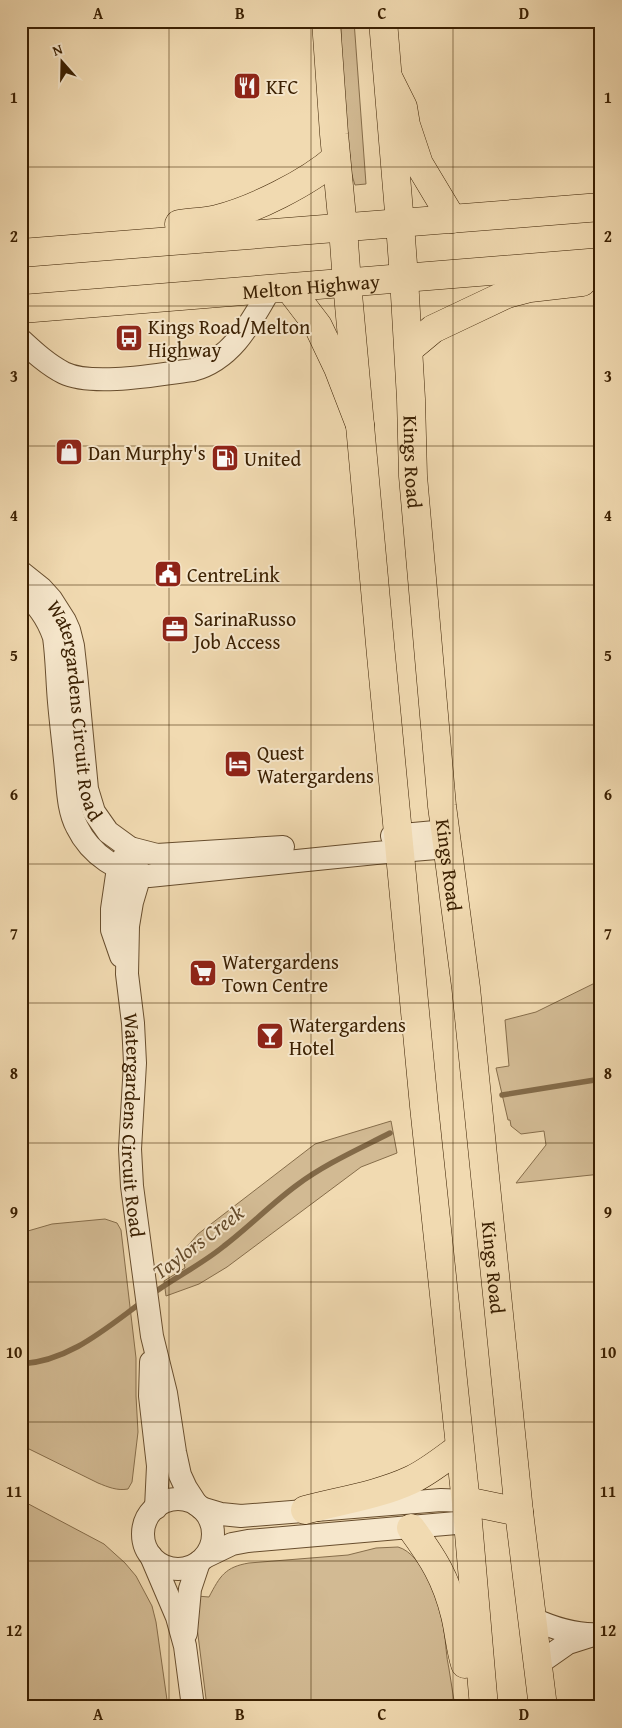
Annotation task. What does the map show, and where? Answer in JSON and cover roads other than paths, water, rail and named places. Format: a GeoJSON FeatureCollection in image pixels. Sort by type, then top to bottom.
{"type":"FeatureCollection","features":[{"type":"Feature","properties":{"kind":"main road"},"geometry":{"type":"LineString","coordinates":[[326,21],[336,158],[399,843],[467,1512],[484,1707]]}},
{"type":"Feature","properties":{"kind":"main road","name":"Kings Road"},"geometry":{"type":"LineString","coordinates":[[383,21],[409,349],[413,476],[447,839],[466,988],[519,1512],[543,1707]]}},
{"type":"Feature","properties":{"kind":"main road"},"geometry":{"type":"LineString","coordinates":[[389,80],[402,107],[419,164],[452,219]]}},
{"type":"Feature","properties":{"kind":"main road"},"geometry":{"type":"LineString","coordinates":[[96,248],[180,224],[216,219],[233,214],[304,181],[315,175],[336,158]]}},
{"type":"Feature","properties":{"kind":"main road"},"geometry":{"type":"LineString","coordinates":[[21,253],[601,207]]}},
{"type":"Feature","properties":{"kind":"main road","name":"Melton Highway"},"geometry":{"type":"LineString","coordinates":[[21,309],[601,262]]}},
{"type":"Feature","properties":{"kind":"main road"},"geometry":{"type":"LineString","coordinates":[[409,349],[433,329],[512,292],[553,284],[601,280]]}},
{"type":"Feature","properties":{"kind":"main road"},"geometry":{"type":"LineString","coordinates":[[280,288],[318,326],[338,368],[360,424]]}},
{"type":"Feature","properties":{"kind":"main road"},"geometry":{"type":"LineString","coordinates":[[305,1510],[402,1484],[426,1472],[459,1448]]}},
{"type":"Feature","properties":{"kind":"main road"},"geometry":{"type":"LineString","coordinates":[[467,1512],[519,1512]]}},
{"type":"Feature","properties":{"kind":"main road"},"geometry":{"type":"LineString","coordinates":[[411,1528],[435,1561],[446,1584],[456,1616],[462,1654],[477,1707]]}},
{"type":"Feature","properties":{"kind":"street"},"geometry":{"type":"LineString","coordinates":[[21,340],[50,364],[64,373],[77,377],[106,378],[193,370],[205,367],[231,348],[280,288]]}},
{"type":"Feature","properties":{"kind":"street","name":"Watergardens Circuit Road"},"geometry":{"type":"LineString","coordinates":[[21,572],[41,588],[65,621],[73,646],[86,780],[90,802],[100,822],[108,832],[130,848],[118,868],[113,902],[112,930],[127,974]]}},
{"type":"Feature","properties":{"kind":"street","name":"Watergardens Circuit Road"},"geometry":{"type":"LineString","coordinates":[[21,590],[39,607],[54,637],[68,791],[73,819],[81,835],[97,853],[118,868],[140,875],[132,902],[128,926],[127,974],[133,1023],[135,1063],[131,1167],[152,1336],[166,1393],[175,1452],[180,1475],[199,1507]]}},
{"type":"Feature","properties":{"kind":"street"},"geometry":{"type":"LineString","coordinates":[[130,848],[165,855],[447,839]]}},
{"type":"Feature","properties":{"kind":"street"},"geometry":{"type":"LineString","coordinates":[[130,848],[140,875],[198,871],[399,843]]}},
{"type":"Feature","properties":{"kind":"street","name":"Watergardens Circuit Road"},"geometry":{"type":"LineString","coordinates":[[152,1336],[150,1396],[158,1466],[156,1508]]}},
{"type":"Feature","properties":{"kind":"street"},"geometry":{"type":"LineString","coordinates":[[193,1706],[185,1646],[170,1599],[144,1541],[143,1529],[147,1518],[156,1508],[165,1502],[176,1499],[187,1501],[220,1514],[241,1516],[441,1500],[467,1512]]}},
{"type":"Feature","properties":{"kind":"street"},"geometry":{"type":"LineString","coordinates":[[185,1646],[190,1589],[202,1559],[210,1548],[212,1532],[208,1516],[199,1507]]}},
{"type":"Feature","properties":{"kind":"street"},"geometry":{"type":"LineString","coordinates":[[151,1556],[168,1568],[179,1569],[189,1567],[232,1544],[248,1541],[411,1528],[467,1512]]}},
{"type":"Feature","properties":{"kind":"street"},"geometry":{"type":"LineString","coordinates":[[531,1618],[556,1629],[597,1634]]}},
{"type":"Feature","properties":{"kind":"street"},"geometry":{"type":"LineString","coordinates":[[538,1664],[568,1643],[597,1634]]}},
{"type":"Feature","properties":{"kind":"waterway","name":"Taylors Creek"},"geometry":{"type":"LineString","coordinates":[[502,1095],[601,1079]]}},
{"type":"Feature","properties":{"kind":"waterway","name":"Taylors Creek"},"geometry":{"type":"LineString","coordinates":[[151,1295],[215,1253],[287,1192],[308,1177],[342,1157],[390,1133]]}},
{"type":"Feature","properties":{"kind":"waterway","name":"Taylors Creek"},"geometry":{"type":"LineString","coordinates":[[21,1364],[38,1362],[71,1350],[100,1333],[142,1302]]}},
{"type":"Feature","properties":{"kind":"place","name":"KFC"},"geometry":{"type":"Point","coordinates":[247,86]}},
{"type":"Feature","properties":{"kind":"place","name":"Kings Road/Melton Highway"},"geometry":{"type":"Point","coordinates":[129,338]}},
{"type":"Feature","properties":{"kind":"place","name":"Dan Murphy's"},"geometry":{"type":"Point","coordinates":[69,452]}},
{"type":"Feature","properties":{"kind":"place","name":"United"},"geometry":{"type":"Point","coordinates":[225,458]}},
{"type":"Feature","properties":{"kind":"place","name":"CentreLink"},"geometry":{"type":"Point","coordinates":[168,574]}},
{"type":"Feature","properties":{"kind":"place","name":"SarinaRusso Job Access"},"geometry":{"type":"Point","coordinates":[175,629]}},
{"type":"Feature","properties":{"kind":"place","name":"Quest Watergardens"},"geometry":{"type":"Point","coordinates":[238,764]}},
{"type":"Feature","properties":{"kind":"place","name":"Watergardens Town Centre"},"geometry":{"type":"Point","coordinates":[203,973]}},
{"type":"Feature","properties":{"kind":"place","name":"Watergardens Hotel"},"geometry":{"type":"Point","coordinates":[270,1036]}}]}
